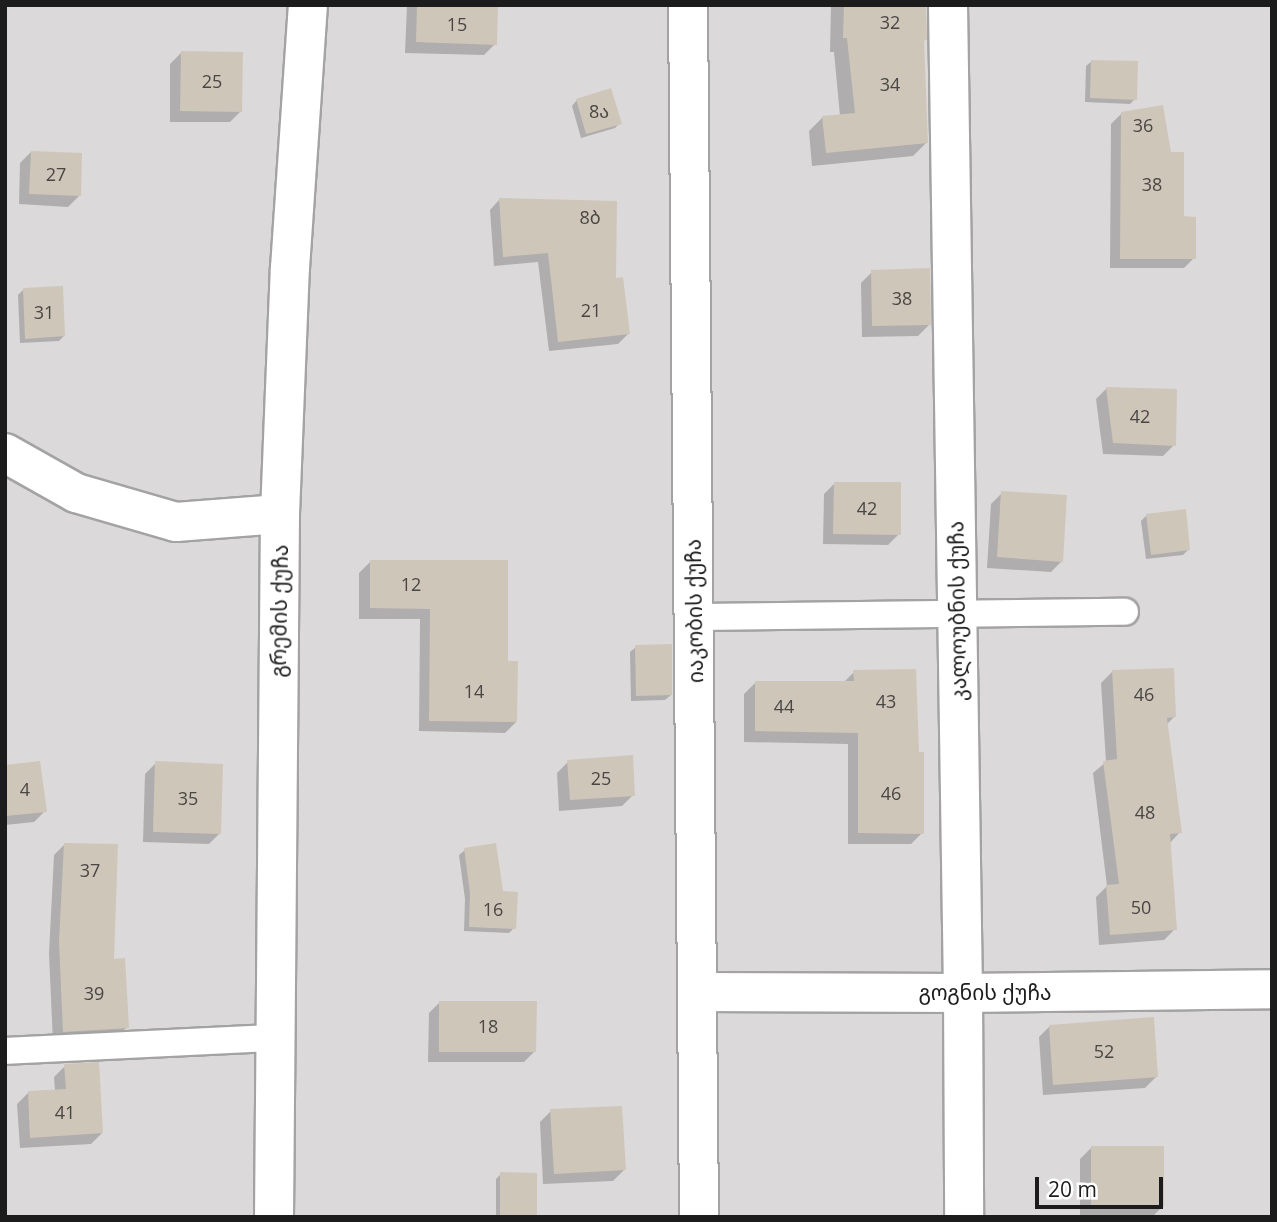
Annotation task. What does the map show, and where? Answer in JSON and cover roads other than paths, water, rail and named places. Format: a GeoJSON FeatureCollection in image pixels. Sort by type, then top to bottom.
{"type":"FeatureCollection","features":[{"type":"Feature","properties":{"kind":"street","name":"გრემის ქუჩა"},"geometry":{"type":"LineString","coordinates":[[274,1217],[280,514],[290,268],[308,5]]}},
{"type":"Feature","properties":{"kind":"street","name":"იაკობის ქუჩა"},"geometry":{"type":"LineString","coordinates":[[688,5],[699,1217]]}},
{"type":"Feature","properties":{"kind":"street","name":"კალოუბნის ქუჩა"},"geometry":{"type":"LineString","coordinates":[[948,5],[964,1217]]}},
{"type":"Feature","properties":{"kind":"street"},"geometry":{"type":"LineString","coordinates":[[5,453],[76,493],[176,522],[280,514]]}},
{"type":"Feature","properties":{"kind":"street","name":"გოგნის ქუჩა"},"geometry":{"type":"LineString","coordinates":[[699,992],[963,993],[1272,989]]}},
{"type":"Feature","properties":{"kind":"lane"},"geometry":{"type":"LineString","coordinates":[[694,617],[1125,612]]}},
{"type":"Feature","properties":{"kind":"lane"},"geometry":{"type":"LineString","coordinates":[[5,1052],[274,1038]]}}]}
